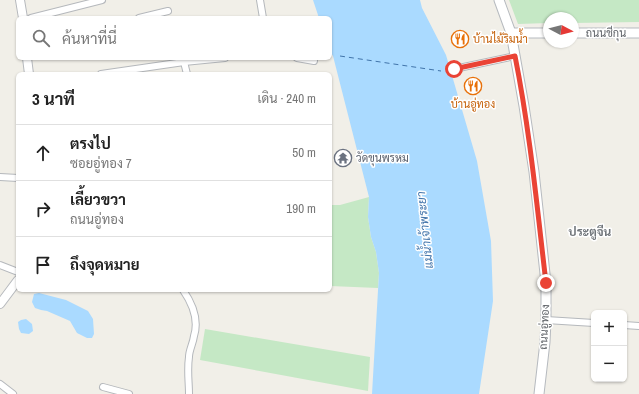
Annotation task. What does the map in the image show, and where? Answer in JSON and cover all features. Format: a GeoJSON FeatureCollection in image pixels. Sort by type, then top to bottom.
{"type":"FeatureCollection","features":[{"type":"Feature","properties":{"kind":"main road","name":"ถนนอู่ทอง"},"geometry":{"type":"LineString","coordinates":[[500,0],[511,33],[524,106],[534,172],[546,283],[545,342],[539,394]]}},
{"type":"Feature","properties":{"kind":"main road"},"geometry":{"type":"LineString","coordinates":[[511,33],[543,33]]}},
{"type":"Feature","properties":{"kind":"main road","name":"ถนนชีกุน"},"geometry":{"type":"LineString","coordinates":[[579,33],[639,33]]}},
{"type":"Feature","properties":{"kind":"street"},"geometry":{"type":"LineString","coordinates":[[20,0],[23,16]]}},
{"type":"Feature","properties":{"kind":"street"},"geometry":{"type":"LineString","coordinates":[[39,16],[102,0]]}},
{"type":"Feature","properties":{"kind":"street"},"geometry":{"type":"LineString","coordinates":[[260,0],[263,16]]}},
{"type":"Feature","properties":{"kind":"street"},"geometry":{"type":"LineString","coordinates":[[147,16],[168,11]]}},
{"type":"Feature","properties":{"kind":"street"},"geometry":{"type":"LineString","coordinates":[[454,69],[515,56]]}},
{"type":"Feature","properties":{"kind":"street"},"geometry":{"type":"LineString","coordinates":[[27,60],[29,72]]}},
{"type":"Feature","properties":{"kind":"street"},"geometry":{"type":"LineString","coordinates":[[115,72],[204,60]]}},
{"type":"Feature","properties":{"kind":"street"},"geometry":{"type":"LineString","coordinates":[[308,60],[314,61]]}},
{"type":"Feature","properties":{"kind":"street"},"geometry":{"type":"LineString","coordinates":[[184,62],[186,72]]}},
{"type":"Feature","properties":{"kind":"street"},"geometry":{"type":"LineString","coordinates":[[0,177],[16,178]]}},
{"type":"Feature","properties":{"kind":"street"},"geometry":{"type":"LineString","coordinates":[[0,264],[16,271]]}},
{"type":"Feature","properties":{"kind":"street"},"geometry":{"type":"LineString","coordinates":[[0,304],[16,283]]}},
{"type":"Feature","properties":{"kind":"street"},"geometry":{"type":"LineString","coordinates":[[184,292],[193,309],[196,322],[195,336],[189,350],[188,394]]}},
{"type":"Feature","properties":{"kind":"street"},"geometry":{"type":"LineString","coordinates":[[546,320],[591,323]]}},
{"type":"Feature","properties":{"kind":"street"},"geometry":{"type":"LineString","coordinates":[[627,325],[639,326]]}},
{"type":"Feature","properties":{"kind":"street"},"geometry":{"type":"LineString","coordinates":[[0,384],[13,394]]}},
{"type":"Feature","properties":{"kind":"street"},"geometry":{"type":"LineString","coordinates":[[103,387],[129,394]]}},
{"type":"Feature","properties":{"kind":"green space"},"geometry":{"type":"Polygon","coordinates":[[[509,0],[639,0],[639,22],[579,23],[579,12],[543,12],[543,23],[518,24],[509,0]]]}},
{"type":"Feature","properties":{"kind":"green space"},"geometry":{"type":"Polygon","coordinates":[[[369,197],[368,217],[379,273],[378,288],[332,286],[332,205],[340,205],[369,197]]]}},
{"type":"Feature","properties":{"kind":"green space"},"geometry":{"type":"Polygon","coordinates":[[[205,329],[370,357],[368,391],[200,360],[205,329]]]}},
{"type":"Feature","properties":{"kind":"water","name":"แม่น้ำเจ้าพระยา"},"geometry":{"type":"Polygon","coordinates":[[[313,0],[420,0],[422,8],[446,55],[477,161],[491,241],[493,301],[479,394],[372,394],[379,273],[368,217],[369,197],[332,54],[332,16],[318,16],[313,0]]]}},
{"type":"Feature","properties":{"kind":"water"},"geometry":{"type":"Polygon","coordinates":[[[39,293],[66,300],[88,311],[93,319],[94,334],[92,338],[87,338],[77,333],[70,321],[47,311],[35,308],[32,302],[34,294],[39,293]]]}},
{"type":"Feature","properties":{"kind":"water"},"geometry":{"type":"Polygon","coordinates":[[[26,319],[32,324],[33,331],[29,334],[21,333],[19,329],[18,322],[26,319]]]}},
{"type":"Feature","properties":{"kind":"ferry route"},"geometry":{"type":"LineString","coordinates":[[340,56],[441,71]]}},
{"type":"Feature","properties":{"kind":"place","name":"บ้านไม้ริมน้ำ"},"geometry":{"type":"Point","coordinates":[460,39]}},
{"type":"Feature","properties":{"kind":"place","name":"บ้านอู่ทอง"},"geometry":{"type":"Point","coordinates":[473,86]}},
{"type":"Feature","properties":{"kind":"place","name":"วัดขุนพรหม"},"geometry":{"type":"Point","coordinates":[343,158]}},
{"type":"Feature","properties":{"kind":"district","name":"ประตูจีน"},"geometry":{"type":"Point","coordinates":[590,232]}},
{"type":"Feature","properties":{"kind":"route"},"geometry":{"type":"LineString","coordinates":[[454,69],[515,56],[534,172],[546,283]]}}]}
